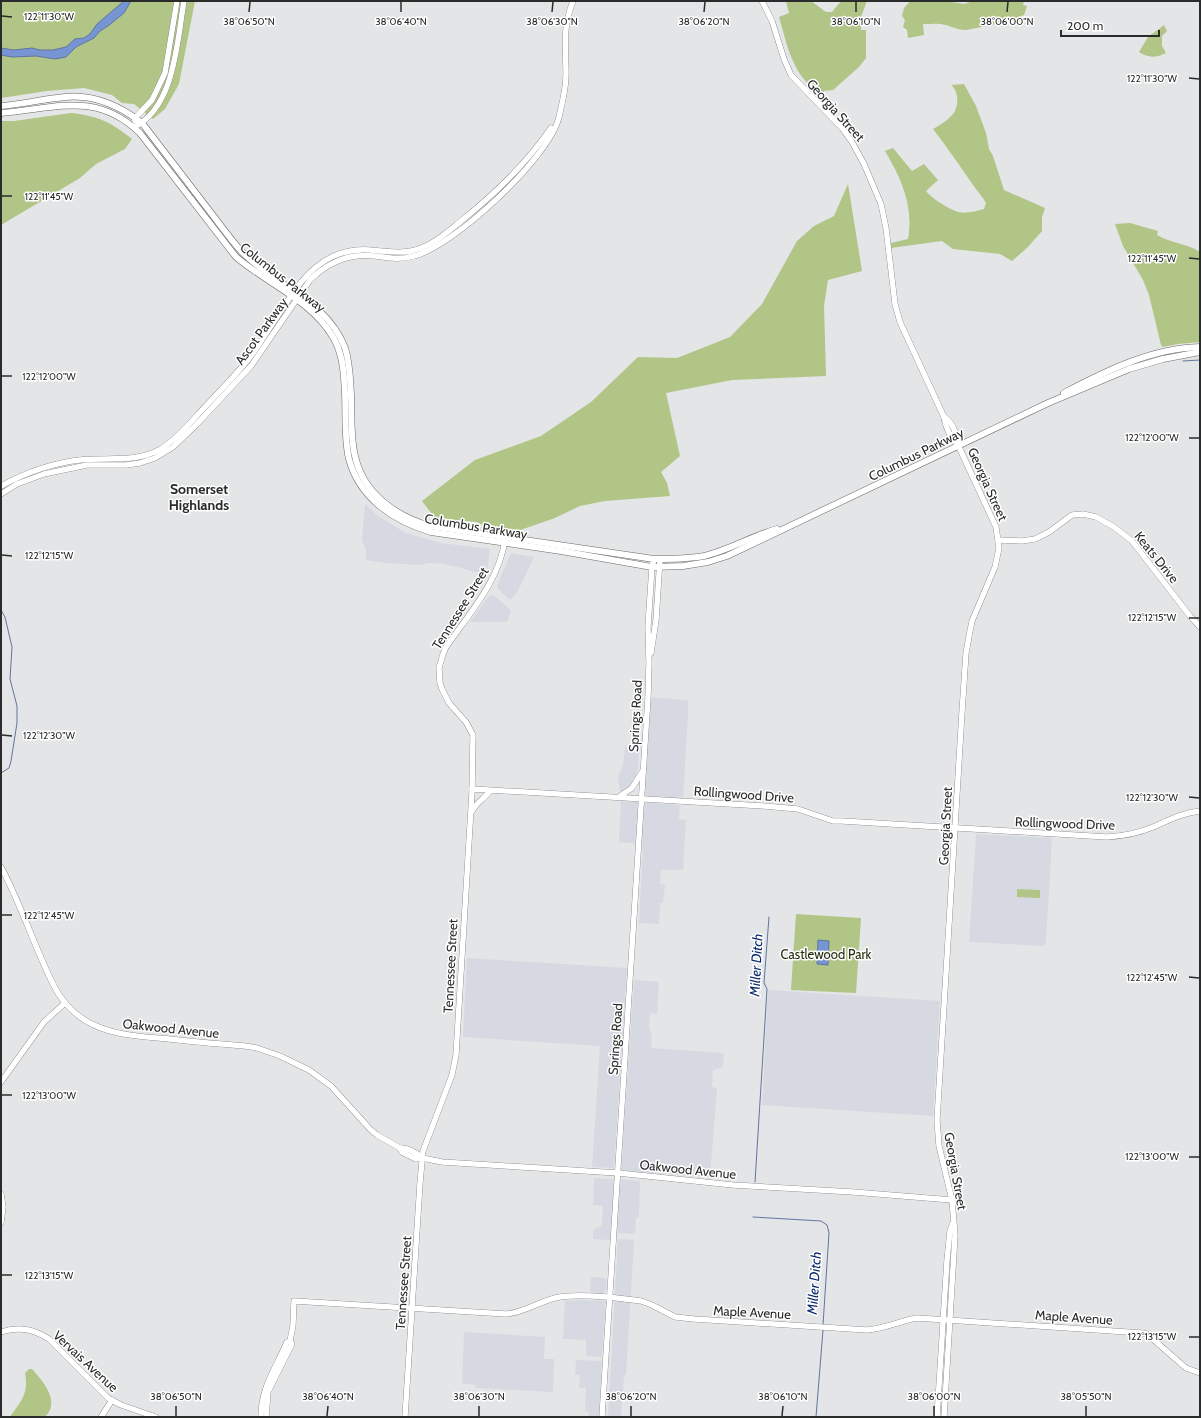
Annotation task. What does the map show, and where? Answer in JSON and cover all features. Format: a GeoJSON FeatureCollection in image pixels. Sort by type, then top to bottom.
{"type":"FeatureCollection","features":[{"type":"Feature","properties":{"kind":"main road"},"geometry":{"type":"LineString","coordinates":[[134,127],[135,118],[152,100],[165,73],[177,1]]}},
{"type":"Feature","properties":{"kind":"main road"},"geometry":{"type":"LineString","coordinates":[[134,127],[142,123],[160,100],[170,78],[184,1]]}},
{"type":"Feature","properties":{"kind":"main road","name":"Ascot Parkway"},"geometry":{"type":"LineString","coordinates":[[1,494],[18,484],[44,474],[87,465],[126,465],[140,463],[155,458],[173,447],[196,425],[251,366],[296,296],[307,275],[315,267],[328,258],[361,249],[406,252],[420,248],[439,239],[486,201],[519,168],[540,144],[551,128],[561,104],[565,89],[565,31],[573,1]]}},
{"type":"Feature","properties":{"kind":"main road","name":"Georgia Street"},"geometry":{"type":"LineString","coordinates":[[762,1],[772,21],[784,59],[791,75],[852,142],[868,171],[882,209],[895,304],[900,322],[944,417],[944,422],[953,440],[958,445],[994,521],[998,540],[998,559],[972,621],[968,641],[937,1120],[940,1146],[952,1200],[955,1235],[937,1417]]}},
{"type":"Feature","properties":{"kind":"main road","name":"Columbus Parkway"},"geometry":{"type":"LineString","coordinates":[[1,106],[66,97],[85,97],[115,106],[142,123],[242,252],[318,316],[333,338],[338,349],[345,378],[346,433],[349,459],[356,477],[374,502],[390,514],[413,527],[431,532],[657,559],[704,556],[763,533],[794,524]]}},
{"type":"Feature","properties":{"kind":"main road","name":"Columbus Parkway"},"geometry":{"type":"LineString","coordinates":[[1,113],[80,105],[99,108],[128,122],[146,140],[236,257],[249,268],[296,296]]}},
{"type":"Feature","properties":{"kind":"main road","name":"Ascot Parkway"},"geometry":{"type":"LineString","coordinates":[[1,486],[44,468],[80,460],[116,460],[136,458],[154,452],[169,444],[246,362],[296,296]]}},
{"type":"Feature","properties":{"kind":"main road","name":"Columbus Parkway"},"geometry":{"type":"LineString","coordinates":[[1048,403],[1079,385],[1122,365],[1158,354],[1200,347]]}},
{"type":"Feature","properties":{"kind":"main road","name":"Columbus Parkway"},"geometry":{"type":"LineString","coordinates":[[505,540],[652,567],[683,566],[714,560],[727,556],[1048,403],[1137,367],[1167,358],[1200,352]]}},
{"type":"Feature","properties":{"kind":"main road","name":"Keats Drive"},"geometry":{"type":"LineString","coordinates":[[998,540],[1035,539],[1049,532],[1072,515],[1083,514],[1096,517],[1114,527],[1132,541],[1200,627]]}},
{"type":"Feature","properties":{"kind":"main road","name":"Tennessee Street"},"geometry":{"type":"LineString","coordinates":[[405,1417],[422,1158],[455,1064],[472,789],[473,735],[466,722],[444,695],[440,683],[439,668],[446,647],[493,579],[502,555],[505,540]]}},
{"type":"Feature","properties":{"kind":"main road","name":"Springs Road"},"geometry":{"type":"LineString","coordinates":[[650,663],[648,626],[652,567],[657,559]]}},
{"type":"Feature","properties":{"kind":"main road","name":"Springs Road"},"geometry":{"type":"LineString","coordinates":[[602,1417],[650,663],[654,640],[659,567],[657,559]]}},
{"type":"Feature","properties":{"kind":"main road"},"geometry":{"type":"LineString","coordinates":[[619,797],[632,788],[643,770]]}},
{"type":"Feature","properties":{"kind":"main road","name":"Rollingwood Drive"},"geometry":{"type":"LineString","coordinates":[[472,789],[798,808],[833,820],[1093,837],[1114,837],[1151,827],[1181,814],[1200,811]]}},
{"type":"Feature","properties":{"kind":"main road"},"geometry":{"type":"LineString","coordinates":[[470,814],[476,804],[490,791]]}},
{"type":"Feature","properties":{"kind":"main road","name":"Oakwood Avenue"},"geometry":{"type":"LineString","coordinates":[[1,867],[53,985],[64,1003],[88,1023],[115,1033],[139,1037],[245,1046],[257,1048],[280,1056],[309,1070],[331,1086],[370,1129],[377,1135],[400,1148],[402,1152],[416,1159],[422,1158],[442,1162],[618,1173],[733,1186],[853,1192],[952,1200]]}},
{"type":"Feature","properties":{"kind":"main road"},"geometry":{"type":"LineString","coordinates":[[1,1082],[44,1022],[64,1003]]}},
{"type":"Feature","properties":{"kind":"main road"},"geometry":{"type":"LineString","coordinates":[[1,1194],[3,1207],[1,1223]]}},
{"type":"Feature","properties":{"kind":"main road","name":"Maple Avenue"},"geometry":{"type":"LineString","coordinates":[[290,1341],[293,1325],[294,1301],[506,1314],[520,1311],[556,1297],[575,1296],[641,1301],[680,1318],[876,1330],[917,1318],[1145,1333],[1186,1368],[1200,1372]]}},
{"type":"Feature","properties":{"kind":"main road","name":"Georgia Street"},"geometry":{"type":"LineString","coordinates":[[944,1417],[946,1320]]}},
{"type":"Feature","properties":{"kind":"main road","name":"Vervais Avenue"},"geometry":{"type":"LineString","coordinates":[[1,1332],[14,1328],[20,1328],[34,1331],[42,1335],[49,1339],[104,1394],[112,1400],[156,1417]]}},
{"type":"Feature","properties":{"kind":"main road"},"geometry":{"type":"LineString","coordinates":[[261,1417],[262,1400],[268,1381],[287,1342],[290,1341],[292,1344],[268,1392],[266,1417]]}},
{"type":"Feature","properties":{"kind":"main road"},"geometry":{"type":"LineString","coordinates":[[101,1417],[112,1400]]}},
{"type":"Feature","properties":{"kind":"shaded area"},"geometry":{"type":"Polygon","coordinates":[[[365,504],[378,516],[406,533],[441,543],[490,549],[487,573],[474,572],[443,564],[429,563],[420,565],[385,563],[366,560],[366,550],[362,540],[365,504]]]}},
{"type":"Feature","properties":{"kind":"shaded area"},"geometry":{"type":"Polygon","coordinates":[[[511,553],[534,557],[518,591],[510,600],[498,589],[497,585],[511,553]]]}},
{"type":"Feature","properties":{"kind":"shaded area"},"geometry":{"type":"Polygon","coordinates":[[[491,595],[495,596],[511,611],[507,622],[470,622],[488,597],[491,595]]]}},
{"type":"Feature","properties":{"kind":"shaded area"},"geometry":{"type":"Polygon","coordinates":[[[648,697],[688,700],[683,801],[642,798],[648,697]]]}},
{"type":"Feature","properties":{"kind":"shaded area"},"geometry":{"type":"Polygon","coordinates":[[[625,747],[639,748],[638,769],[631,786],[620,792],[618,777],[623,766],[625,747]]]}},
{"type":"Feature","properties":{"kind":"shaded area"},"geometry":{"type":"Polygon","coordinates":[[[621,801],[680,805],[679,819],[686,820],[683,870],[661,870],[660,884],[665,885],[663,903],[660,903],[659,924],[639,923],[643,844],[619,842],[621,801]]]}},
{"type":"Feature","properties":{"kind":"shaded area"},"geometry":{"type":"Polygon","coordinates":[[[976,834],[1052,839],[1046,943],[1044,946],[969,942],[976,834]]]}},
{"type":"Feature","properties":{"kind":"shaded area"},"geometry":{"type":"Polygon","coordinates":[[[467,958],[627,968],[614,1168],[592,1167],[600,1046],[463,1037],[467,958]]]}},
{"type":"Feature","properties":{"kind":"shaded area"},"geometry":{"type":"Polygon","coordinates":[[[634,980],[659,982],[657,1014],[650,1013],[649,1028],[652,1036],[651,1048],[724,1053],[723,1067],[713,1070],[712,1087],[717,1088],[710,1177],[621,1171],[634,980]]]}},
{"type":"Feature","properties":{"kind":"shaded area"},"geometry":{"type":"Polygon","coordinates":[[[768,990],[940,1001],[933,1116],[762,1105],[768,990]]]}},
{"type":"Feature","properties":{"kind":"shaded area"},"geometry":{"type":"Polygon","coordinates":[[[594,1178],[640,1181],[639,1217],[636,1218],[635,1234],[619,1233],[609,1240],[593,1239],[593,1230],[602,1225],[603,1206],[593,1205],[594,1178]]]}},
{"type":"Feature","properties":{"kind":"shaded area"},"geometry":{"type":"Polygon","coordinates":[[[618,1239],[634,1240],[626,1375],[624,1375],[621,1417],[608,1417],[618,1239]]]}},
{"type":"Feature","properties":{"kind":"shaded area"},"geometry":{"type":"Polygon","coordinates":[[[591,1277],[606,1278],[606,1290],[602,1294],[590,1294],[591,1277]]]}},
{"type":"Feature","properties":{"kind":"shaded area"},"geometry":{"type":"Polygon","coordinates":[[[565,1301],[606,1301],[602,1357],[586,1356],[586,1340],[563,1339],[565,1301]]]}},
{"type":"Feature","properties":{"kind":"shaded area"},"geometry":{"type":"Polygon","coordinates":[[[464,1332],[545,1337],[544,1359],[554,1359],[553,1392],[476,1388],[475,1385],[462,1383],[464,1332]]]}},
{"type":"Feature","properties":{"kind":"shaded area"},"geometry":{"type":"Polygon","coordinates":[[[576,1360],[602,1361],[599,1417],[588,1417],[589,1412],[585,1411],[586,1388],[579,1388],[580,1375],[575,1375],[576,1360]]]}},
{"type":"Feature","properties":{"kind":"green space"},"geometry":{"type":"Polygon","coordinates":[[[1,1],[195,1],[179,84],[165,109],[153,119],[134,104],[122,103],[112,95],[84,88],[47,91],[1,98],[1,1]]]}},
{"type":"Feature","properties":{"kind":"green space"},"geometry":{"type":"Polygon","coordinates":[[[786,1],[811,1],[826,12],[832,12],[841,1],[867,1],[861,17],[861,30],[866,30],[866,58],[859,67],[833,90],[824,91],[821,96],[800,74],[790,53],[779,17],[789,13],[786,1]]]}},
{"type":"Feature","properties":{"kind":"green space"},"geometry":{"type":"Polygon","coordinates":[[[910,1],[945,1],[964,4],[973,1],[1024,1],[1023,5],[1027,6],[1024,15],[1007,22],[966,30],[943,24],[923,24],[924,35],[908,38],[907,30],[903,27],[905,20],[902,16],[904,8],[910,1]]]}},
{"type":"Feature","properties":{"kind":"green space"},"geometry":{"type":"Polygon","coordinates":[[[1164,25],[1167,31],[1162,36],[1162,46],[1166,53],[1152,57],[1139,52],[1148,37],[1164,25]]]}},
{"type":"Feature","properties":{"kind":"green space"},"geometry":{"type":"Polygon","coordinates":[[[964,84],[976,106],[986,133],[989,149],[993,156],[1004,190],[1045,208],[1042,217],[1042,231],[1028,247],[1012,261],[1000,254],[953,249],[942,241],[891,248],[891,243],[908,239],[909,215],[908,204],[901,182],[885,151],[893,148],[912,171],[924,164],[938,180],[926,191],[945,206],[961,213],[984,209],[986,203],[933,129],[946,121],[955,111],[957,95],[956,91],[951,85],[964,84]]]}},
{"type":"Feature","properties":{"kind":"green space"},"geometry":{"type":"Polygon","coordinates":[[[71,113],[97,118],[111,124],[132,139],[125,149],[96,164],[80,178],[1,225],[1,121],[14,121],[71,113]]]}},
{"type":"Feature","properties":{"kind":"green space"},"geometry":{"type":"Polygon","coordinates":[[[848,184],[862,271],[828,280],[824,306],[826,376],[732,380],[666,393],[680,456],[661,472],[667,483],[670,496],[605,501],[580,506],[555,518],[503,536],[477,522],[435,518],[422,501],[475,460],[541,436],[591,402],[638,357],[677,358],[730,337],[762,304],[797,241],[814,226],[834,216],[848,184]]]}},
{"type":"Feature","properties":{"kind":"green space"},"geometry":{"type":"Polygon","coordinates":[[[1130,223],[1158,231],[1157,235],[1162,238],[1190,247],[1200,252],[1200,342],[1163,347],[1161,345],[1149,295],[1143,280],[1123,246],[1115,224],[1130,223]]]}},
{"type":"Feature","properties":{"kind":"green space"},"geometry":{"type":"Polygon","coordinates":[[[1017,889],[1040,890],[1040,898],[1017,897],[1017,889]]]}},
{"type":"Feature","properties":{"kind":"green space","name":"Castlewood Park"},"geometry":{"type":"Polygon","coordinates":[[[796,914],[861,918],[856,993],[791,990],[796,914]]]}},
{"type":"Feature","properties":{"kind":"green space"},"geometry":{"type":"Polygon","coordinates":[[[29,1369],[32,1369],[49,1392],[51,1405],[49,1411],[45,1417],[10,1417],[18,1406],[25,1392],[25,1373],[29,1369]]]}},
{"type":"Feature","properties":{"kind":"water"},"geometry":{"type":"Polygon","coordinates":[[[124,1],[131,1],[124,13],[100,31],[94,38],[76,47],[66,57],[55,59],[36,56],[12,57],[1,55],[1,48],[14,50],[32,48],[40,50],[53,50],[66,47],[75,39],[84,38],[90,34],[97,24],[124,1]]]}},
{"type":"Feature","properties":{"kind":"water"},"geometry":{"type":"Polygon","coordinates":[[[818,940],[829,941],[828,965],[817,964],[818,940]]]}},
{"type":"Feature","properties":{"kind":"waterway"},"geometry":{"type":"LineString","coordinates":[[1183,361],[1200,360]]}},
{"type":"Feature","properties":{"kind":"waterway"},"geometry":{"type":"LineString","coordinates":[[1,610],[5,617],[12,647],[10,679],[17,706],[17,723],[11,761],[9,768],[1,773]]}},
{"type":"Feature","properties":{"kind":"waterway","name":"Miller Ditch"},"geometry":{"type":"LineString","coordinates":[[755,1182],[767,989],[764,983],[769,917]]}},
{"type":"Feature","properties":{"kind":"waterway","name":"Miller Ditch"},"geometry":{"type":"LineString","coordinates":[[753,1217],[821,1221],[827,1225],[829,1233],[823,1325]]}},
{"type":"Feature","properties":{"kind":"waterway","name":"Miller Ditch"},"geometry":{"type":"LineString","coordinates":[[816,1417],[823,1330]]}},
{"type":"Feature","properties":{"kind":"district","name":"Somerset Highlands"},"geometry":{"type":"Point","coordinates":[199,498]}}]}
